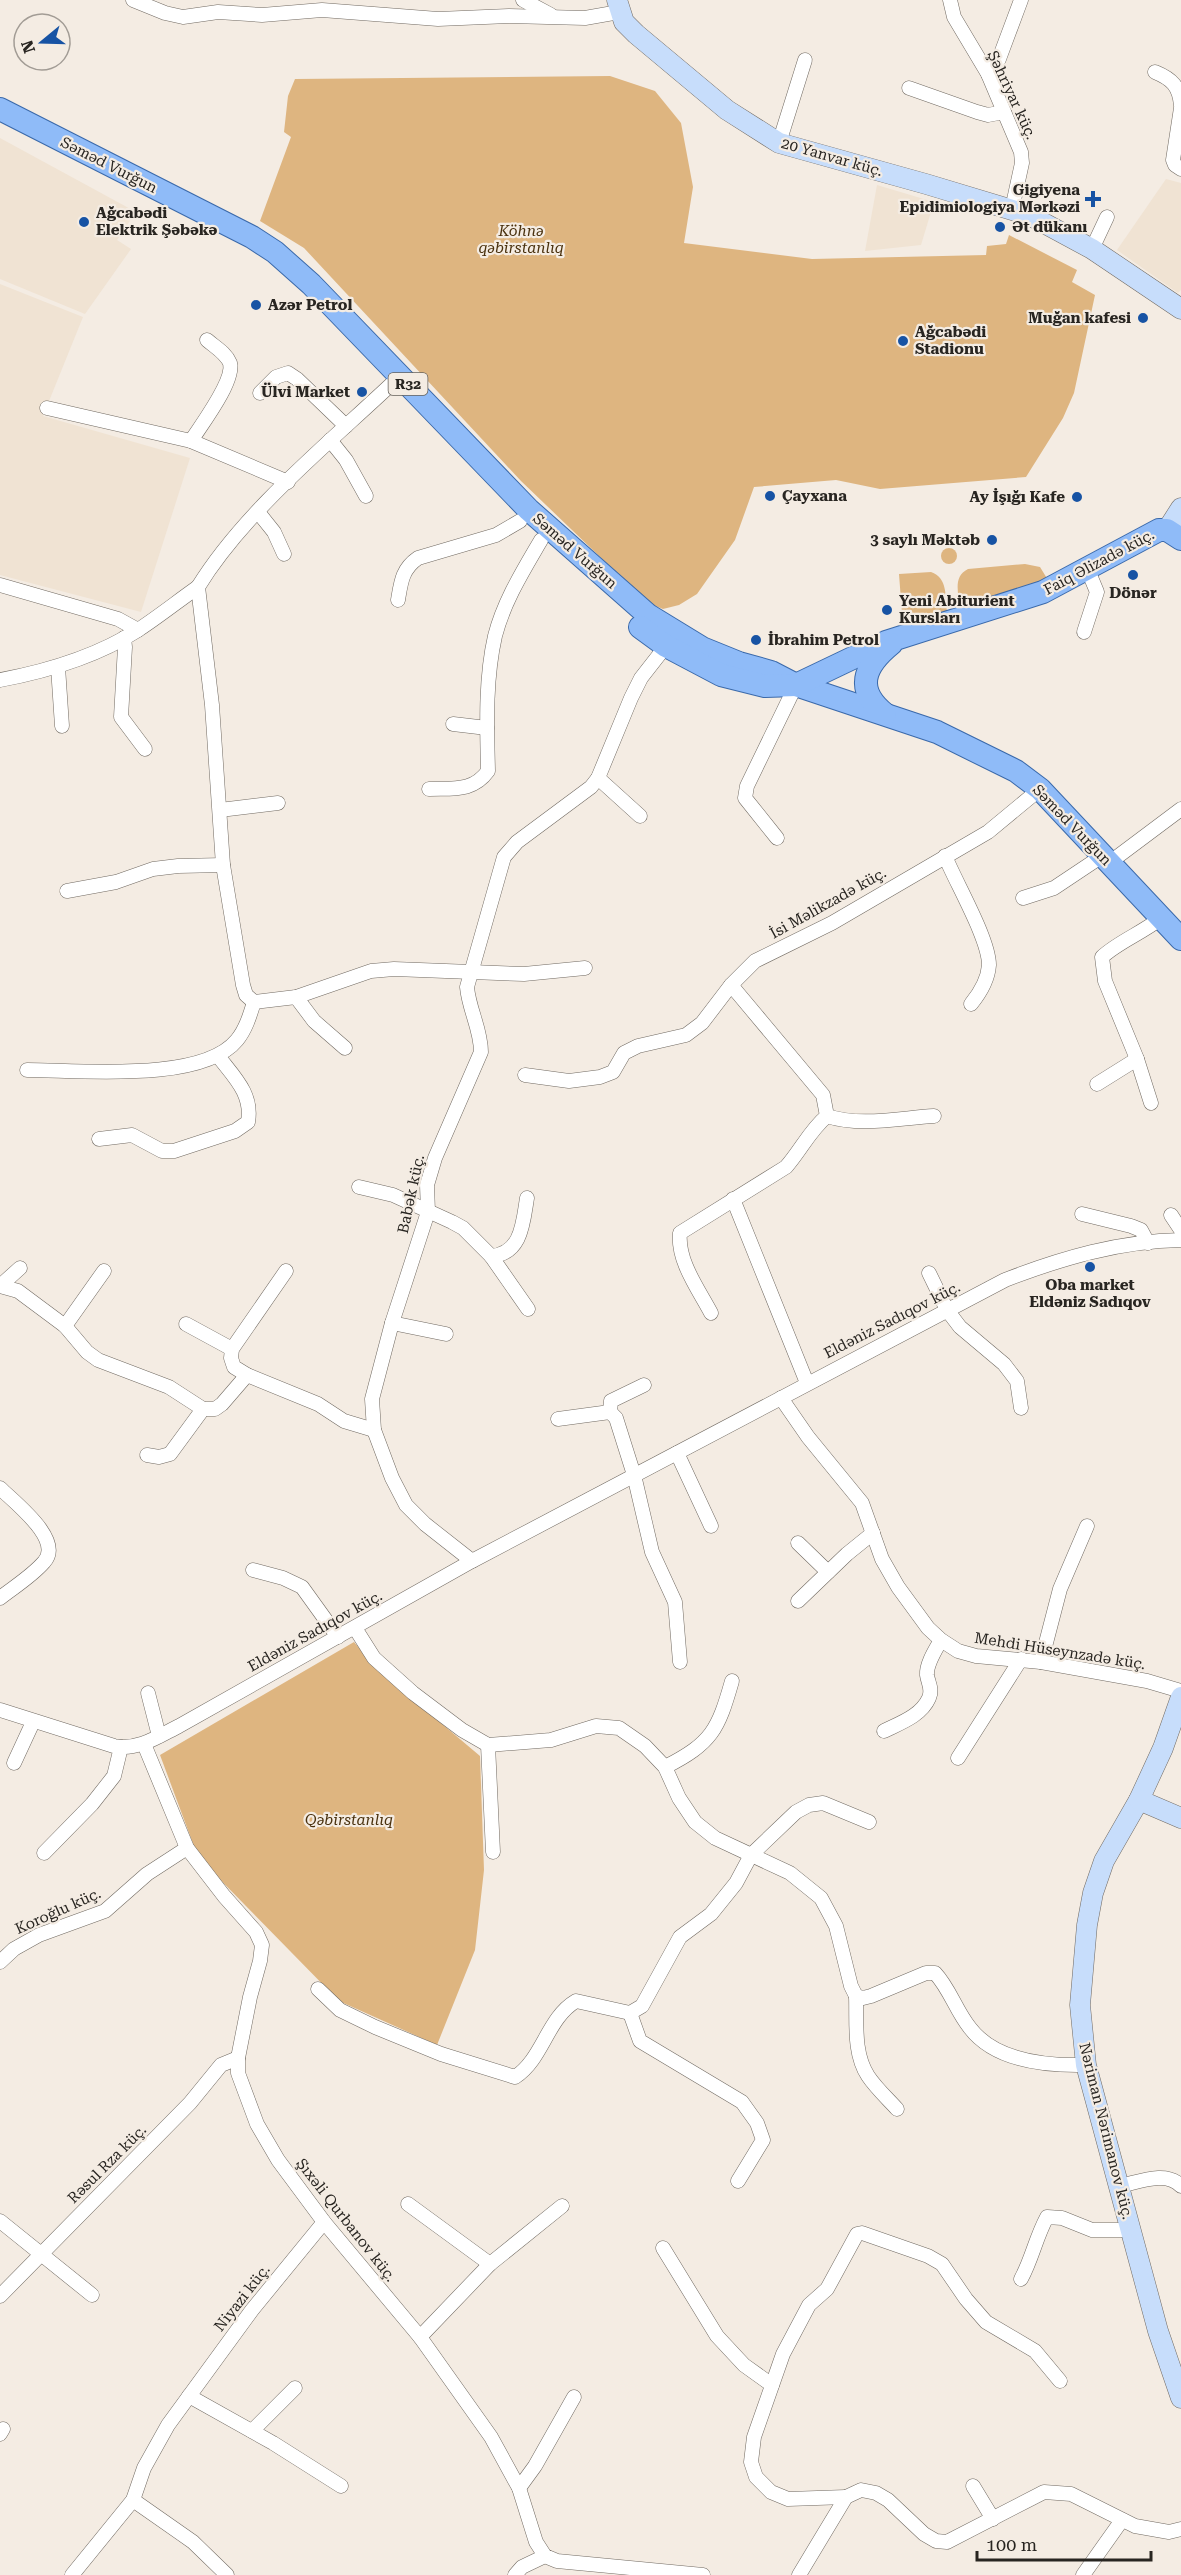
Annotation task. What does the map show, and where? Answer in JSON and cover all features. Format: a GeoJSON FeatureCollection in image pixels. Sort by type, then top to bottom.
{"type":"FeatureCollection","features":[{"type":"Feature","properties":{"kind":"main road","name":"Səməd Vurğun"},"geometry":{"type":"LineString","coordinates":[[0,109],[58,146],[266,260],[395,380],[529,510],[648,615],[702,648],[730,660],[771,672],[796,685],[957,740],[1006,765],[1040,789],[1181,939]]}},
{"type":"Feature","properties":{"kind":"main road","name":"Səməd Vurğun"},"geometry":{"type":"LineString","coordinates":[[0,123],[58,146]]}},
{"type":"Feature","properties":{"kind":"main road","name":"Səməd Vurğun"},"geometry":{"type":"LineString","coordinates":[[395,380],[520,521],[639,626],[666,646],[695,662],[746,682],[765,686],[796,685]]}},
{"type":"Feature","properties":{"kind":"main road","name":"Faiq Əlizadə küç."},"geometry":{"type":"LineString","coordinates":[[796,685],[903,636],[1044,592],[1153,532],[1174,534]]}},
{"type":"Feature","properties":{"kind":"main road"},"geometry":{"type":"LineString","coordinates":[[887,715],[868,697],[866,676],[877,658],[903,636]]}},
{"type":"Feature","properties":{"kind":"street"},"geometry":{"type":"LineString","coordinates":[[134,0],[165,14],[183,17],[218,12],[262,15],[322,10],[438,19],[552,16],[585,18],[618,6]]}},
{"type":"Feature","properties":{"kind":"street"},"geometry":{"type":"LineString","coordinates":[[523,0],[552,16]]}},
{"type":"Feature","properties":{"kind":"street","name":"Şəhriyar küç."},"geometry":{"type":"LineString","coordinates":[[950,0],[954,17],[988,74],[1015,135],[1022,163],[1012,209]]}},
{"type":"Feature","properties":{"kind":"street"},"geometry":{"type":"LineString","coordinates":[[988,74],[999,59],[1021,0]]}},
{"type":"Feature","properties":{"kind":"street","name":"20 Yanvar küç."},"geometry":{"type":"LineString","coordinates":[[618,6],[624,22],[636,34],[718,102],[761,134],[779,143],[1012,209],[1042,221],[1092,249],[1180,306]]}},
{"type":"Feature","properties":{"kind":"street"},"geometry":{"type":"LineString","coordinates":[[779,143],[805,60]]}},
{"type":"Feature","properties":{"kind":"street"},"geometry":{"type":"LineString","coordinates":[[1155,72],[1171,78],[1180,94],[1181,106],[1173,160],[1175,165],[1181,169]]}},
{"type":"Feature","properties":{"kind":"street"},"geometry":{"type":"LineString","coordinates":[[909,88],[988,115],[1004,112]]}},
{"type":"Feature","properties":{"kind":"street"},"geometry":{"type":"LineString","coordinates":[[1092,249],[1107,217]]}},
{"type":"Feature","properties":{"kind":"street"},"geometry":{"type":"LineString","coordinates":[[191,441],[230,379],[231,366],[226,355],[207,340]]}},
{"type":"Feature","properties":{"kind":"street"},"geometry":{"type":"LineString","coordinates":[[260,393],[276,377],[288,373],[346,426]]}},
{"type":"Feature","properties":{"kind":"street"},"geometry":{"type":"LineString","coordinates":[[0,680],[58,667],[124,638],[198,587],[221,552],[258,512],[330,440],[395,380]]}},
{"type":"Feature","properties":{"kind":"street"},"geometry":{"type":"LineString","coordinates":[[46,408],[191,441],[288,482]]}},
{"type":"Feature","properties":{"kind":"street"},"geometry":{"type":"LineString","coordinates":[[330,440],[346,460],[366,496]]}},
{"type":"Feature","properties":{"kind":"street","name":"Faiq Əlizadə küç."},"geometry":{"type":"LineString","coordinates":[[1174,534],[1181,508]]}},
{"type":"Feature","properties":{"kind":"street"},"geometry":{"type":"LineString","coordinates":[[258,512],[274,532],[284,554]]}},
{"type":"Feature","properties":{"kind":"street"},"geometry":{"type":"LineString","coordinates":[[398,600],[403,574],[418,558],[496,536],[520,521]]}},
{"type":"Feature","properties":{"kind":"street"},"geometry":{"type":"LineString","coordinates":[[429,789],[473,786],[481,781],[488,771],[490,668],[496,635],[512,590],[542,540]]}},
{"type":"Feature","properties":{"kind":"street"},"geometry":{"type":"LineString","coordinates":[[1084,632],[1097,592],[1087,568]]}},
{"type":"Feature","properties":{"kind":"street"},"geometry":{"type":"LineString","coordinates":[[0,585],[118,619],[138,630]]}},
{"type":"Feature","properties":{"kind":"street"},"geometry":{"type":"LineString","coordinates":[[198,587],[212,705],[223,865],[246,995],[254,1002],[297,997],[371,971],[394,969],[524,974],[585,968]]}},
{"type":"Feature","properties":{"kind":"street"},"geometry":{"type":"LineString","coordinates":[[124,638],[121,717],[145,750]]}},
{"type":"Feature","properties":{"kind":"street"},"geometry":{"type":"LineString","coordinates":[[639,816],[598,778],[641,678],[666,646]]}},
{"type":"Feature","properties":{"kind":"street"},"geometry":{"type":"LineString","coordinates":[[58,667],[62,726]]}},
{"type":"Feature","properties":{"kind":"street"},"geometry":{"type":"LineString","coordinates":[[777,838],[745,798],[747,786],[796,685]]}},
{"type":"Feature","properties":{"kind":"street"},"geometry":{"type":"LineString","coordinates":[[453,724],[488,728]]}},
{"type":"Feature","properties":{"kind":"street","name":"Babək küç."},"geometry":{"type":"LineString","coordinates":[[472,1561],[425,1524],[406,1505],[392,1478],[374,1430],[372,1399],[392,1323],[428,1212],[427,1185],[435,1158],[481,1052],[477,1024],[468,1004],[467,987],[504,857],[517,842],[591,787],[598,778]]}},
{"type":"Feature","properties":{"kind":"street","name":"İsi Məlikzadə küç."},"geometry":{"type":"LineString","coordinates":[[525,1075],[569,1081],[600,1077],[613,1072],[624,1053],[638,1046],[686,1035],[702,1023],[731,985],[755,961],[832,923],[988,832],[1040,789]]}},
{"type":"Feature","properties":{"kind":"street"},"geometry":{"type":"LineString","coordinates":[[220,810],[278,803]]}},
{"type":"Feature","properties":{"kind":"street"},"geometry":{"type":"LineString","coordinates":[[1023,898],[1054,888],[1105,860],[1181,809]]}},
{"type":"Feature","properties":{"kind":"street"},"geometry":{"type":"LineString","coordinates":[[945,856],[981,935],[989,964],[982,991],[971,1004]]}},
{"type":"Feature","properties":{"kind":"street"},"geometry":{"type":"LineString","coordinates":[[67,891],[116,882],[153,868],[223,865]]}},
{"type":"Feature","properties":{"kind":"street"},"geometry":{"type":"LineString","coordinates":[[1151,1103],[1137,1059],[1106,981],[1102,957],[1110,950],[1142,933],[1161,918]]}},
{"type":"Feature","properties":{"kind":"street"},"geometry":{"type":"LineString","coordinates":[[731,985],[823,1095],[827,1116]]}},
{"type":"Feature","properties":{"kind":"street"},"geometry":{"type":"LineString","coordinates":[[297,997],[314,1021],[345,1048]]}},
{"type":"Feature","properties":{"kind":"street"},"geometry":{"type":"LineString","coordinates":[[27,1070],[136,1071],[198,1064],[218,1056],[237,1041],[247,1024],[254,1002]]}},
{"type":"Feature","properties":{"kind":"street"},"geometry":{"type":"LineString","coordinates":[[99,1138],[132,1135],[162,1150],[174,1151],[235,1131],[248,1122],[250,1109],[247,1094],[218,1056]]}},
{"type":"Feature","properties":{"kind":"street"},"geometry":{"type":"LineString","coordinates":[[1097,1084],[1137,1059]]}},
{"type":"Feature","properties":{"kind":"street"},"geometry":{"type":"LineString","coordinates":[[827,1116],[842,1121],[934,1116]]}},
{"type":"Feature","properties":{"kind":"street"},"geometry":{"type":"LineString","coordinates":[[711,1314],[683,1257],[679,1243],[680,1233],[786,1167],[799,1152],[813,1128],[827,1116]]}},
{"type":"Feature","properties":{"kind":"street"},"geometry":{"type":"LineString","coordinates":[[359,1187],[393,1195],[463,1228],[491,1256],[528,1309]]}},
{"type":"Feature","properties":{"kind":"street"},"geometry":{"type":"LineString","coordinates":[[491,1256],[501,1255],[508,1251],[520,1237],[527,1198]]}},
{"type":"Feature","properties":{"kind":"street"},"geometry":{"type":"LineString","coordinates":[[733,1199],[807,1383]]}},
{"type":"Feature","properties":{"kind":"street"},"geometry":{"type":"LineString","coordinates":[[1082,1215],[1141,1230],[1148,1243]]}},
{"type":"Feature","properties":{"kind":"street"},"geometry":{"type":"LineString","coordinates":[[1171,1215],[1181,1230]]}},
{"type":"Feature","properties":{"kind":"street","name":"Eldəniz Sadıqov küç."},"geometry":{"type":"LineString","coordinates":[[0,1710],[33,1722],[121,1747],[144,1744],[356,1628],[472,1561],[1005,1280],[1054,1261],[1089,1252],[1181,1240]]}},
{"type":"Feature","properties":{"kind":"street"},"geometry":{"type":"LineString","coordinates":[[0,1286],[20,1268]]}},
{"type":"Feature","properties":{"kind":"street"},"geometry":{"type":"LineString","coordinates":[[65,1326],[104,1271]]}},
{"type":"Feature","properties":{"kind":"street"},"geometry":{"type":"LineString","coordinates":[[286,1271],[232,1349],[231,1358],[234,1367],[247,1375],[318,1404],[344,1421],[374,1430]]}},
{"type":"Feature","properties":{"kind":"street"},"geometry":{"type":"LineString","coordinates":[[929,1273],[947,1310],[960,1327],[1004,1364],[1017,1381],[1021,1408]]}},
{"type":"Feature","properties":{"kind":"street"},"geometry":{"type":"LineString","coordinates":[[0,1286],[18,1291],[65,1326],[87,1352],[98,1360],[169,1387],[203,1409],[215,1409],[222,1404],[247,1375]]}},
{"type":"Feature","properties":{"kind":"street"},"geometry":{"type":"LineString","coordinates":[[392,1323],[446,1334]]}},
{"type":"Feature","properties":{"kind":"street"},"geometry":{"type":"LineString","coordinates":[[186,1324],[232,1349]]}},
{"type":"Feature","properties":{"kind":"street"},"geometry":{"type":"LineString","coordinates":[[610,1412],[611,1401],[644,1385]]}},
{"type":"Feature","properties":{"kind":"street","name":"Mehdi Hüseynzadə küç."},"geometry":{"type":"LineString","coordinates":[[780,1398],[808,1437],[849,1484],[862,1503],[882,1559],[898,1587],[928,1628],[941,1640],[958,1651],[976,1656],[1021,1659],[1147,1680],[1181,1691]]}},
{"type":"Feature","properties":{"kind":"street"},"geometry":{"type":"LineString","coordinates":[[147,1455],[170,1454],[203,1409]]}},
{"type":"Feature","properties":{"kind":"street"},"geometry":{"type":"LineString","coordinates":[[558,1419],[610,1412]]}},
{"type":"Feature","properties":{"kind":"street"},"geometry":{"type":"LineString","coordinates":[[610,1412],[616,1418],[634,1475],[652,1552],[675,1602],[680,1662]]}},
{"type":"Feature","properties":{"kind":"street"},"geometry":{"type":"LineString","coordinates":[[677,1453],[711,1526]]}},
{"type":"Feature","properties":{"kind":"street"},"geometry":{"type":"LineString","coordinates":[[0,1488],[41,1530],[51,1549],[46,1561],[0,1598]]}},
{"type":"Feature","properties":{"kind":"street"},"geometry":{"type":"LineString","coordinates":[[1041,1662],[1060,1588],[1087,1526]]}},
{"type":"Feature","properties":{"kind":"street"},"geometry":{"type":"LineString","coordinates":[[798,1601],[873,1533]]}},
{"type":"Feature","properties":{"kind":"street"},"geometry":{"type":"LineString","coordinates":[[798,1543],[828,1572]]}},
{"type":"Feature","properties":{"kind":"street"},"geometry":{"type":"LineString","coordinates":[[253,1570],[283,1578],[303,1587],[338,1637]]}},
{"type":"Feature","properties":{"kind":"street"},"geometry":{"type":"LineString","coordinates":[[356,1628],[374,1658],[462,1730],[488,1745],[550,1740],[596,1726],[619,1728],[645,1746],[665,1767],[679,1798],[694,1822],[716,1838],[789,1873],[821,1898],[836,1926],[851,1986],[856,1996],[857,2044],[861,2062],[868,2076],[897,2109]]}},
{"type":"Feature","properties":{"kind":"street"},"geometry":{"type":"LineString","coordinates":[[884,1731],[912,1718],[929,1698],[931,1685],[927,1675],[928,1665],[941,1640]]}},
{"type":"Feature","properties":{"kind":"street"},"geometry":{"type":"LineString","coordinates":[[958,1758],[1021,1659]]}},
{"type":"Feature","properties":{"kind":"street"},"geometry":{"type":"LineString","coordinates":[[665,1767],[689,1755],[705,1742],[721,1719],[732,1681]]}},
{"type":"Feature","properties":{"kind":"street"},"geometry":{"type":"LineString","coordinates":[[148,1693],[159,1736]]}},
{"type":"Feature","properties":{"kind":"street","name":"Nəriman Nərimanov küç."},"geometry":{"type":"LineString","coordinates":[[1181,1697],[1163,1748],[1139,1800],[1104,1861],[1093,1893],[1087,1926],[1080,2005],[1086,2065],[1158,2331],[1181,2398]]}},
{"type":"Feature","properties":{"kind":"street"},"geometry":{"type":"LineString","coordinates":[[14,1763],[33,1722]]}},
{"type":"Feature","properties":{"kind":"street","name":"Şıxəli Qurbanov küç."},"geometry":{"type":"LineString","coordinates":[[144,1744],[187,1848],[224,1896],[256,1932],[262,1945],[238,2058],[238,2073],[258,2124],[278,2160],[324,2222],[420,2337],[491,2437],[519,2488],[536,2542],[545,2556]]}},
{"type":"Feature","properties":{"kind":"street"},"geometry":{"type":"LineString","coordinates":[[488,1745],[493,1852]]}},
{"type":"Feature","properties":{"kind":"street"},"geometry":{"type":"LineString","coordinates":[[44,1853],[92,1804],[114,1776],[121,1747]]}},
{"type":"Feature","properties":{"kind":"street"},"geometry":{"type":"LineString","coordinates":[[1139,1800],[1181,1818]]}},
{"type":"Feature","properties":{"kind":"street"},"geometry":{"type":"LineString","coordinates":[[318,1989],[340,2010],[375,2026],[441,2054],[515,2077],[526,2070],[559,2016],[576,2001],[630,2013],[642,2006],[680,1937],[711,1914],[736,1883],[751,1855],[796,1812],[809,1804],[823,1803],[869,1822]]}},
{"type":"Feature","properties":{"kind":"street","name":"Koroğlu küç."},"geometry":{"type":"LineString","coordinates":[[0,1962],[14,1949],[39,1935],[105,1911],[147,1874],[187,1848]]}},
{"type":"Feature","properties":{"kind":"street"},"geometry":{"type":"LineString","coordinates":[[856,1996],[863,1998],[871,1996],[926,1973],[935,1973],[943,1982],[968,2027],[981,2041],[999,2050],[1036,2062],[1060,2066],[1086,2065]]}},
{"type":"Feature","properties":{"kind":"street"},"geometry":{"type":"LineString","coordinates":[[630,2013],[640,2041],[742,2102],[757,2123],[763,2140],[738,2181]]}},
{"type":"Feature","properties":{"kind":"street","name":"Rəsul Rza küç."},"geometry":{"type":"LineString","coordinates":[[0,2296],[190,2103],[221,2065],[238,2058]]}},
{"type":"Feature","properties":{"kind":"street"},"geometry":{"type":"LineString","coordinates":[[1120,2186],[1161,2177],[1176,2181],[1181,2186]]}},
{"type":"Feature","properties":{"kind":"street"},"geometry":{"type":"LineString","coordinates":[[408,2204],[490,2264]]}},
{"type":"Feature","properties":{"kind":"street"},"geometry":{"type":"LineString","coordinates":[[420,2337],[490,2264],[562,2206]]}},
{"type":"Feature","properties":{"kind":"street"},"geometry":{"type":"LineString","coordinates":[[1021,2278],[1047,2217],[1062,2218],[1092,2230],[1131,2230]]}},
{"type":"Feature","properties":{"kind":"street"},"geometry":{"type":"LineString","coordinates":[[0,2221],[92,2295]]}},
{"type":"Feature","properties":{"kind":"street","name":"Niyazi küç."},"geometry":{"type":"LineString","coordinates":[[72,2575],[133,2500],[144,2468],[168,2425],[252,2310],[324,2222]]}},
{"type":"Feature","properties":{"kind":"street"},"geometry":{"type":"LineString","coordinates":[[1060,2382],[1035,2350],[986,2322],[966,2299],[942,2264],[928,2256],[862,2234],[854,2237],[827,2289],[809,2305],[783,2354],[754,2437],[751,2462],[756,2477],[771,2492],[788,2499],[846,2497],[861,2490],[876,2493],[888,2500],[924,2534],[936,2541],[947,2542],[1044,2492],[1057,2491],[1071,2494],[1135,2526],[1169,2532],[1181,2529]]}},
{"type":"Feature","properties":{"kind":"street"},"geometry":{"type":"LineString","coordinates":[[663,2248],[717,2336],[744,2365],[772,2385]]}},
{"type":"Feature","properties":{"kind":"street"},"geometry":{"type":"LineString","coordinates":[[252,2432],[295,2388]]}},
{"type":"Feature","properties":{"kind":"street"},"geometry":{"type":"LineString","coordinates":[[189,2396],[341,2487]]}},
{"type":"Feature","properties":{"kind":"street"},"geometry":{"type":"LineString","coordinates":[[519,2488],[535,2466],[574,2397]]}},
{"type":"Feature","properties":{"kind":"street"},"geometry":{"type":"LineString","coordinates":[[973,2486],[993,2519]]}},
{"type":"Feature","properties":{"kind":"street"},"geometry":{"type":"LineString","coordinates":[[799,2575],[846,2497]]}},
{"type":"Feature","properties":{"kind":"street"},"geometry":{"type":"LineString","coordinates":[[133,2500],[193,2542],[227,2575]]}},
{"type":"Feature","properties":{"kind":"street"},"geometry":{"type":"LineString","coordinates":[[1083,2575],[1122,2520]]}},
{"type":"Feature","properties":{"kind":"street"},"geometry":{"type":"LineString","coordinates":[[514,2575],[522,2567],[545,2556],[557,2561],[703,2575]]}},
{"type":"Feature","properties":{"kind":"shaded area"},"geometry":{"type":"Polygon","coordinates":[[[0,138],[136,212],[117,240],[131,249],[85,314],[0,279],[0,138]]]}},
{"type":"Feature","properties":{"kind":"shaded area"},"geometry":{"type":"Polygon","coordinates":[[[1166,179],[1181,183],[1181,290],[1178,293],[1117,250],[1166,179]]]}},
{"type":"Feature","properties":{"kind":"shaded area"},"geometry":{"type":"Polygon","coordinates":[[[877,185],[934,202],[921,245],[865,251],[877,185]]]}},
{"type":"Feature","properties":{"kind":"shaded area"},"geometry":{"type":"Polygon","coordinates":[[[0,284],[83,317],[43,416],[190,458],[141,612],[0,575],[0,284]]]}},
{"type":"Feature","properties":{"kind":"green space","name":"Köhnə qəbirstanlıq"},"geometry":{"type":"Polygon","coordinates":[[[610,76],[655,91],[681,123],[693,187],[684,243],[812,259],[986,255],[987,246],[1006,244],[1009,235],[1077,270],[1072,282],[1095,295],[1074,393],[1063,418],[1026,477],[880,489],[836,480],[754,487],[735,540],[697,594],[679,605],[663,609],[648,603],[521,481],[304,248],[260,221],[291,137],[284,132],[288,96],[295,79],[610,76]]]}},
{"type":"Feature","properties":{"kind":"green space"},"geometry":{"type":"Polygon","coordinates":[[[946,548],[952,548],[957,556],[955,562],[946,564],[941,559],[941,553],[946,548]]]}},
{"type":"Feature","properties":{"kind":"green space"},"geometry":{"type":"Polygon","coordinates":[[[1025,564],[1040,567],[1048,580],[960,610],[958,581],[963,572],[968,569],[1025,564]]]}},
{"type":"Feature","properties":{"kind":"green space"},"geometry":{"type":"Polygon","coordinates":[[[931,572],[943,583],[947,611],[903,627],[899,574],[931,572]]]}},
{"type":"Feature","properties":{"kind":"green space","name":"Qəbirstanlıq"},"geometry":{"type":"Polygon","coordinates":[[[354,1642],[378,1670],[480,1756],[484,1870],[475,1950],[437,2045],[339,2001],[198,1857],[160,1755],[354,1642]]]}},
{"type":"Feature","properties":{"kind":"place","name":"Gigiyena Epidimiologiya Mərkəzi"},"geometry":{"type":"Point","coordinates":[1093,199]}},
{"type":"Feature","properties":{"kind":"place","name":"Ağcabədi Elektrik Şəbəkə"},"geometry":{"type":"Point","coordinates":[84,222]}},
{"type":"Feature","properties":{"kind":"place","name":"Әt dükanı"},"geometry":{"type":"Point","coordinates":[1000,227]}},
{"type":"Feature","properties":{"kind":"place","name":"Azər Petrol"},"geometry":{"type":"Point","coordinates":[256,305]}},
{"type":"Feature","properties":{"kind":"place","name":"Muğan kafesi"},"geometry":{"type":"Point","coordinates":[1143,318]}},
{"type":"Feature","properties":{"kind":"place","name":"Ağcabədi Stadionu"},"geometry":{"type":"Point","coordinates":[903,341]}},
{"type":"Feature","properties":{"kind":"place","name":"Ülvi Market"},"geometry":{"type":"Point","coordinates":[362,392]}},
{"type":"Feature","properties":{"kind":"place","name":"Çayxana"},"geometry":{"type":"Point","coordinates":[770,496]}},
{"type":"Feature","properties":{"kind":"place","name":"Ay İşığı Kafe"},"geometry":{"type":"Point","coordinates":[1077,497]}},
{"type":"Feature","properties":{"kind":"place","name":"3 saylı Məktəb"},"geometry":{"type":"Point","coordinates":[992,540]}},
{"type":"Feature","properties":{"kind":"place","name":"Dönər"},"geometry":{"type":"Point","coordinates":[1133,575]}},
{"type":"Feature","properties":{"kind":"place","name":"Yeni Abiturient Kursları"},"geometry":{"type":"Point","coordinates":[887,610]}},
{"type":"Feature","properties":{"kind":"place","name":"İbrahim Petrol"},"geometry":{"type":"Point","coordinates":[756,640]}},
{"type":"Feature","properties":{"kind":"place","name":"Oba market Eldəniz Sadıqov"},"geometry":{"type":"Point","coordinates":[1090,1267]}}]}
